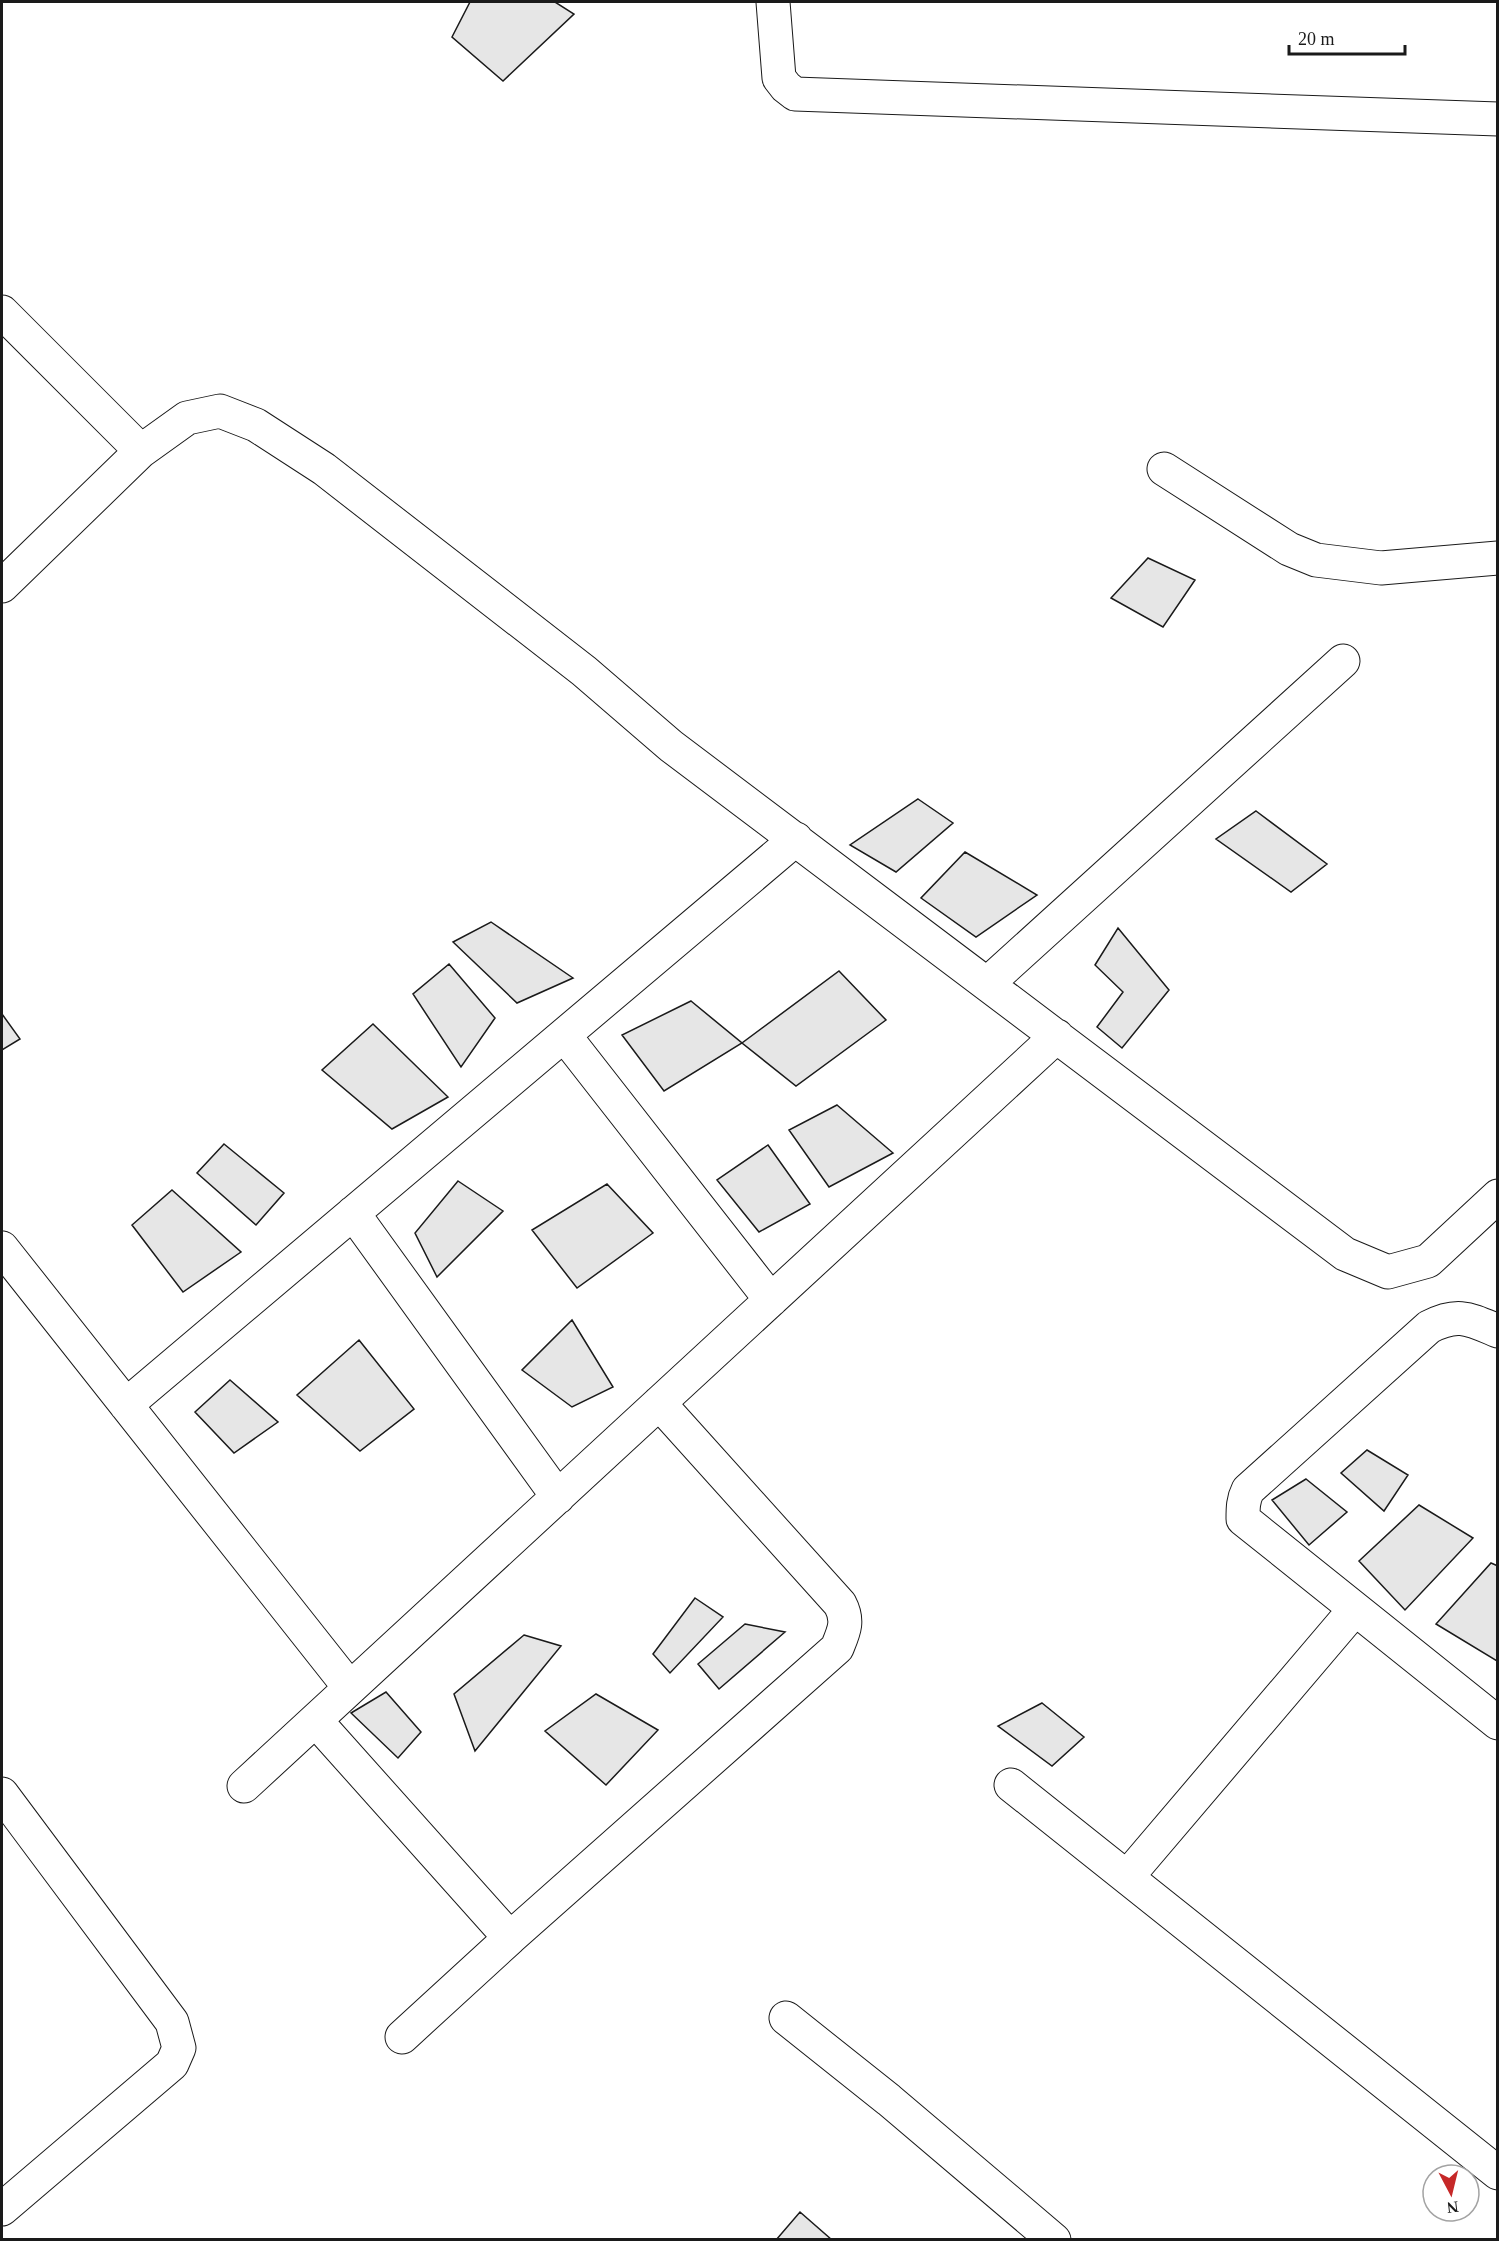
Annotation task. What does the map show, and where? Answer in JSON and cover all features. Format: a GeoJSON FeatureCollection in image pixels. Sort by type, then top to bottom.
{"type":"FeatureCollection","features":[{"type":"Feature","properties":{"kind":"street"},"geometry":{"type":"LineString","coordinates":[[773,2],[779,78],[795,94],[1497,119]]}},
{"type":"Feature","properties":{"kind":"street"},"geometry":{"type":"LineString","coordinates":[[2,312],[141,452]]}},
{"type":"Feature","properties":{"kind":"street"},"geometry":{"type":"LineString","coordinates":[[2,586],[141,452],[187,418],[220,411],[256,425],[324,469],[584,671],[672,746],[1346,1254],[1388,1272],[1428,1261],[1497,1196]]}},
{"type":"Feature","properties":{"kind":"street"},"geometry":{"type":"LineString","coordinates":[[1164,469],[1289,549],[1316,560],[1381,568],[1497,558]]}},
{"type":"Feature","properties":{"kind":"street"},"geometry":{"type":"LineString","coordinates":[[987,984],[1343,661]]}},
{"type":"Feature","properties":{"kind":"street"},"geometry":{"type":"LineString","coordinates":[[126,1405],[795,839]]}},
{"type":"Feature","properties":{"kind":"street"},"geometry":{"type":"LineString","coordinates":[[564,1035],[771,1300]]}},
{"type":"Feature","properties":{"kind":"street"},"geometry":{"type":"LineString","coordinates":[[244,1786],[1057,1036]]}},
{"type":"Feature","properties":{"kind":"street"},"geometry":{"type":"LineString","coordinates":[[353,1214],[558,1497]]}},
{"type":"Feature","properties":{"kind":"street"},"geometry":{"type":"LineString","coordinates":[[2,1248],[350,1688]]}},
{"type":"Feature","properties":{"kind":"street"},"geometry":{"type":"LineString","coordinates":[[1497,1331],[1460,1318],[1445,1318],[1429,1327],[1248,1490],[1243,1500],[1243,1519],[1497,1723]]}},
{"type":"Feature","properties":{"kind":"street"},"geometry":{"type":"LineString","coordinates":[[402,2037],[510,1938],[837,1648],[845,1629],[846,1615],[840,1604],[659,1403]]}},
{"type":"Feature","properties":{"kind":"street"},"geometry":{"type":"LineString","coordinates":[[1127,1877],[1355,1609]]}},
{"type":"Feature","properties":{"kind":"street"},"geometry":{"type":"LineString","coordinates":[[316,1721],[510,1938]]}},
{"type":"Feature","properties":{"kind":"street"},"geometry":{"type":"LineString","coordinates":[[1011,1785],[1497,2173]]}},
{"type":"Feature","properties":{"kind":"street"},"geometry":{"type":"LineString","coordinates":[[2,1794],[172,2022],[179,2048],[172,2064],[2,2210]]}},
{"type":"Feature","properties":{"kind":"street"},"geometry":{"type":"LineString","coordinates":[[786,2018],[889,2100],[1054,2240]]}},
{"type":"Feature","properties":{"kind":"building"},"geometry":{"type":"Polygon","coordinates":[[[470,2],[555,2],[574,14],[503,81],[452,37],[470,2]]]}},
{"type":"Feature","properties":{"kind":"building"},"geometry":{"type":"Polygon","coordinates":[[[1148,558],[1195,580],[1163,627],[1111,598],[1148,558]]]}},
{"type":"Feature","properties":{"kind":"building"},"geometry":{"type":"Polygon","coordinates":[[[918,799],[953,823],[896,872],[850,845],[918,799]]]}},
{"type":"Feature","properties":{"kind":"building"},"geometry":{"type":"Polygon","coordinates":[[[1256,811],[1327,864],[1291,892],[1216,839],[1256,811]]]}},
{"type":"Feature","properties":{"kind":"building"},"geometry":{"type":"Polygon","coordinates":[[[965,852],[1037,895],[976,937],[921,898],[965,852]]]}},
{"type":"Feature","properties":{"kind":"building"},"geometry":{"type":"Polygon","coordinates":[[[491,922],[573,978],[517,1003],[453,942],[491,922]]]}},
{"type":"Feature","properties":{"kind":"building"},"geometry":{"type":"Polygon","coordinates":[[[1118,928],[1169,990],[1122,1048],[1097,1027],[1123,992],[1095,965],[1118,928]]]}},
{"type":"Feature","properties":{"kind":"building"},"geometry":{"type":"Polygon","coordinates":[[[449,964],[495,1018],[461,1067],[413,994],[449,964]]]}},
{"type":"Feature","properties":{"kind":"building"},"geometry":{"type":"Polygon","coordinates":[[[839,971],[886,1020],[796,1086],[742,1043],[839,971]]]}},
{"type":"Feature","properties":{"kind":"building"},"geometry":{"type":"Polygon","coordinates":[[[691,1001],[742,1043],[664,1091],[622,1035],[691,1001]]]}},
{"type":"Feature","properties":{"kind":"building"},"geometry":{"type":"Polygon","coordinates":[[[2,1014],[20,1039],[2,1050],[2,1014]]]}},
{"type":"Feature","properties":{"kind":"building"},"geometry":{"type":"Polygon","coordinates":[[[373,1024],[448,1097],[392,1129],[322,1070],[373,1024]]]}},
{"type":"Feature","properties":{"kind":"building"},"geometry":{"type":"Polygon","coordinates":[[[837,1105],[893,1153],[829,1187],[789,1130],[837,1105]]]}},
{"type":"Feature","properties":{"kind":"building"},"geometry":{"type":"Polygon","coordinates":[[[224,1144],[284,1193],[256,1225],[197,1173],[224,1144]]]}},
{"type":"Feature","properties":{"kind":"building"},"geometry":{"type":"Polygon","coordinates":[[[768,1145],[810,1204],[759,1232],[717,1180],[768,1145]]]}},
{"type":"Feature","properties":{"kind":"building"},"geometry":{"type":"Polygon","coordinates":[[[458,1181],[503,1211],[437,1277],[415,1233],[458,1181]]]}},
{"type":"Feature","properties":{"kind":"building"},"geometry":{"type":"Polygon","coordinates":[[[607,1184],[653,1233],[577,1288],[532,1230],[607,1184]]]}},
{"type":"Feature","properties":{"kind":"building"},"geometry":{"type":"Polygon","coordinates":[[[172,1190],[241,1252],[183,1292],[132,1225],[172,1190]]]}},
{"type":"Feature","properties":{"kind":"building"},"geometry":{"type":"Polygon","coordinates":[[[572,1320],[613,1387],[572,1407],[522,1370],[572,1320]]]}},
{"type":"Feature","properties":{"kind":"building"},"geometry":{"type":"Polygon","coordinates":[[[359,1340],[414,1409],[360,1451],[297,1395],[359,1340]]]}},
{"type":"Feature","properties":{"kind":"building"},"geometry":{"type":"Polygon","coordinates":[[[230,1380],[278,1422],[234,1453],[195,1412],[230,1380]]]}},
{"type":"Feature","properties":{"kind":"building"},"geometry":{"type":"Polygon","coordinates":[[[1367,1450],[1408,1475],[1384,1511],[1341,1473],[1367,1450]]]}},
{"type":"Feature","properties":{"kind":"building"},"geometry":{"type":"Polygon","coordinates":[[[1306,1479],[1347,1512],[1309,1545],[1272,1500],[1306,1479]]]}},
{"type":"Feature","properties":{"kind":"building"},"geometry":{"type":"Polygon","coordinates":[[[1419,1505],[1473,1538],[1405,1610],[1359,1561],[1419,1505]]]}},
{"type":"Feature","properties":{"kind":"building"},"geometry":{"type":"Polygon","coordinates":[[[1491,1563],[1498,1566],[1497,1661],[1436,1624],[1491,1563]]]}},
{"type":"Feature","properties":{"kind":"building"},"geometry":{"type":"Polygon","coordinates":[[[695,1598],[723,1617],[670,1673],[653,1654],[695,1598]]]}},
{"type":"Feature","properties":{"kind":"building"},"geometry":{"type":"Polygon","coordinates":[[[745,1624],[785,1632],[719,1689],[698,1664],[745,1624]]]}},
{"type":"Feature","properties":{"kind":"building"},"geometry":{"type":"Polygon","coordinates":[[[524,1635],[561,1646],[475,1751],[454,1694],[524,1635]]]}},
{"type":"Feature","properties":{"kind":"building"},"geometry":{"type":"Polygon","coordinates":[[[386,1692],[421,1732],[398,1758],[351,1713],[386,1692]]]}},
{"type":"Feature","properties":{"kind":"building"},"geometry":{"type":"Polygon","coordinates":[[[596,1694],[658,1730],[606,1785],[545,1731],[596,1694]]]}},
{"type":"Feature","properties":{"kind":"building"},"geometry":{"type":"Polygon","coordinates":[[[1042,1703],[1084,1737],[1052,1766],[998,1726],[1042,1703]]]}},
{"type":"Feature","properties":{"kind":"building"},"geometry":{"type":"Polygon","coordinates":[[[800,2212],[832,2240],[776,2240],[800,2212]]]}}]}
